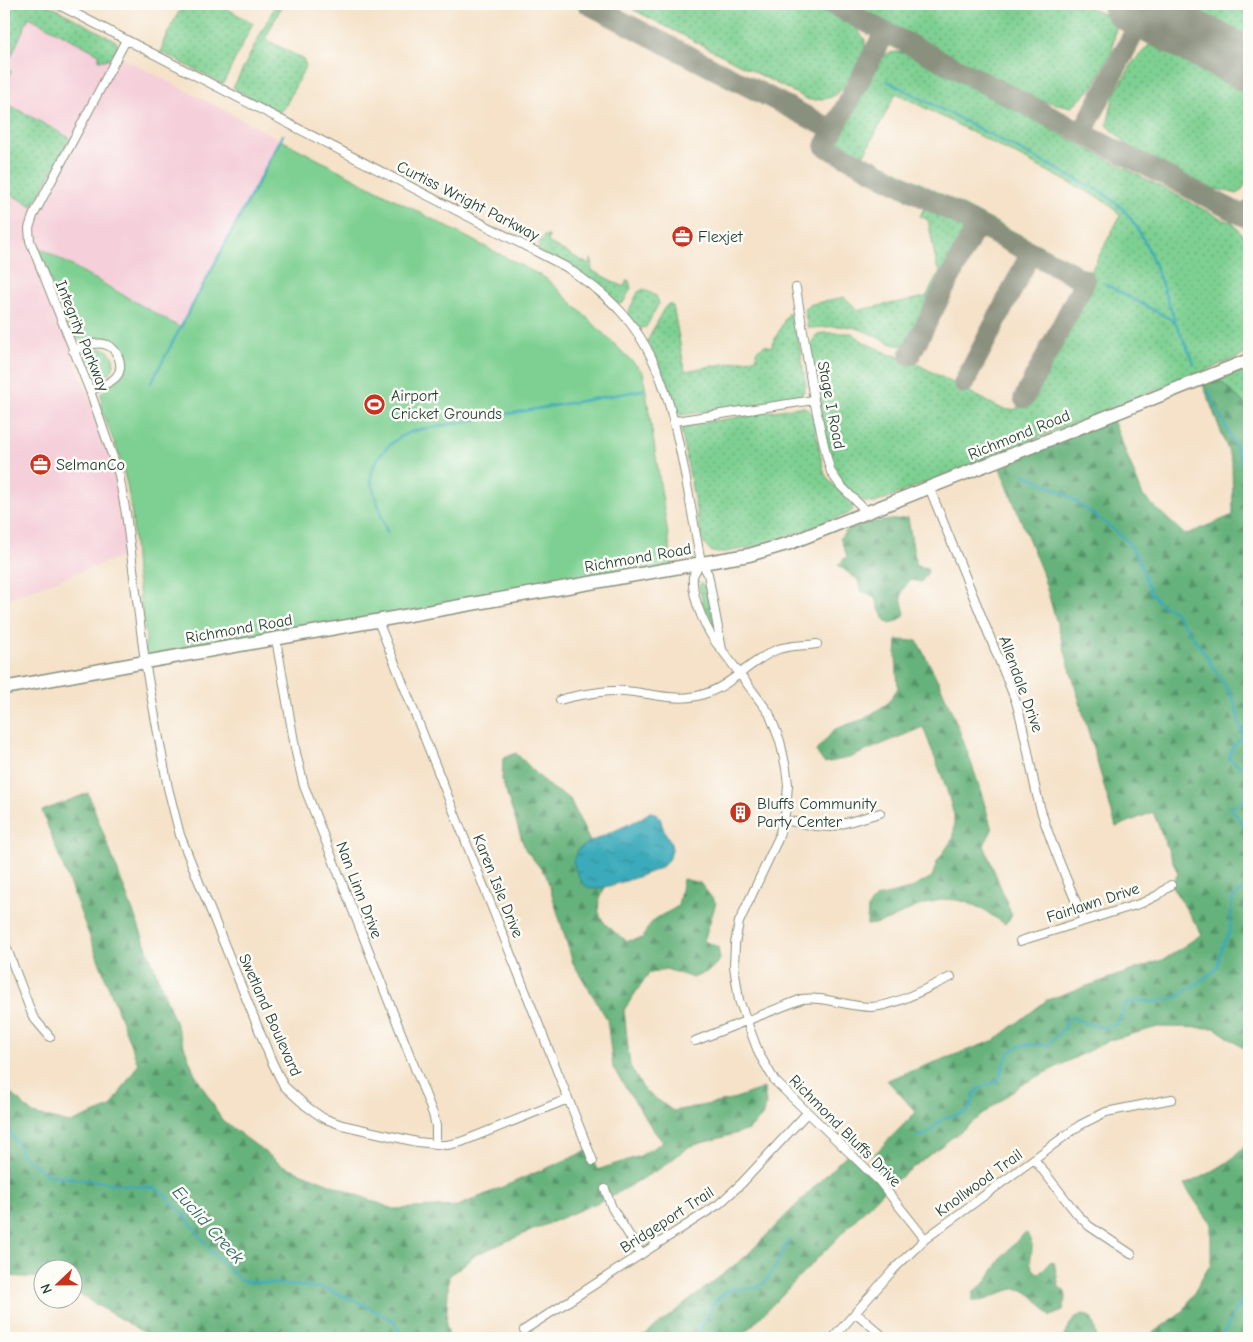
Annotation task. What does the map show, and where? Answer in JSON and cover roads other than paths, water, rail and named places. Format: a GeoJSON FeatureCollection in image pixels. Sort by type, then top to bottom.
{"type":"FeatureCollection","features":[{"type":"Feature","properties":{"kind":"main road","name":"Richmond Road"},"geometry":{"type":"LineString","coordinates":[[4,688],[701,562],[749,555],[772,549],[1249,360]]}},
{"type":"Feature","properties":{"kind":"street","name":"Curtiss Wright Parkway"},"geometry":{"type":"LineString","coordinates":[[57,4],[566,267],[603,294],[622,313],[642,340],[661,376],[675,421],[701,562],[708,574],[722,650]]}},
{"type":"Feature","properties":{"kind":"street","name":"Integrity Parkway"},"geometry":{"type":"LineString","coordinates":[[126,40],[33,216],[29,228],[30,241],[90,391],[119,475],[126,514],[145,662]]}},
{"type":"Feature","properties":{"kind":"street","name":"Stage I Road"},"geometry":{"type":"LineString","coordinates":[[796,288],[814,400],[831,472],[840,485],[867,512]]}},
{"type":"Feature","properties":{"kind":"street"},"geometry":{"type":"LineString","coordinates":[[73,351],[81,347],[102,343],[112,347],[117,354],[120,363],[119,372],[114,379],[90,391]]}},
{"type":"Feature","properties":{"kind":"street"},"geometry":{"type":"LineString","coordinates":[[675,421],[814,400]]}},
{"type":"Feature","properties":{"kind":"street","name":"Allendale Drive"},"geometry":{"type":"LineString","coordinates":[[929,487],[1017,705],[1026,737],[1044,821],[1084,921]]}},
{"type":"Feature","properties":{"kind":"street","name":"Richmond Bluffs Drive"},"geometry":{"type":"LineString","coordinates":[[701,562],[693,576],[704,623],[714,641],[769,713],[780,741],[788,785],[784,820],[773,852],[746,905],[737,932],[734,953],[738,1000],[759,1054],[782,1090],[879,1181],[925,1239]]}},
{"type":"Feature","properties":{"kind":"street","name":"Karen Isle Drive"},"geometry":{"type":"LineString","coordinates":[[378,621],[593,1161]]}},
{"type":"Feature","properties":{"kind":"street","name":"Nan Linn Drive"},"geometry":{"type":"LineString","coordinates":[[276,639],[296,753],[304,786],[433,1114],[436,1126],[436,1144]]}},
{"type":"Feature","properties":{"kind":"street"},"geometry":{"type":"LineString","coordinates":[[560,700],[619,691],[664,697],[694,697],[712,691],[768,654],[779,649],[817,644]]}},
{"type":"Feature","properties":{"kind":"street","name":"Swetland Boulevard"},"geometry":{"type":"LineString","coordinates":[[145,662],[168,788],[180,835],[272,1062],[284,1086],[306,1106],[323,1118],[342,1125],[417,1142],[447,1145],[461,1142],[568,1099]]}},
{"type":"Feature","properties":{"kind":"street"},"geometry":{"type":"LineString","coordinates":[[784,820],[831,827],[880,813]]}},
{"type":"Feature","properties":{"kind":"street","name":"Fairlawn Drive"},"geometry":{"type":"LineString","coordinates":[[1020,941],[1142,903],[1158,895],[1171,885]]}},
{"type":"Feature","properties":{"kind":"street"},"geometry":{"type":"LineString","coordinates":[[4,941],[33,1017],[50,1038]]}},
{"type":"Feature","properties":{"kind":"street"},"geometry":{"type":"LineString","coordinates":[[695,1041],[788,1004],[810,998],[873,1007],[884,1005],[951,977]]}},
{"type":"Feature","properties":{"kind":"street","name":"Knollwood Trail"},"geometry":{"type":"LineString","coordinates":[[833,1338],[894,1269],[925,1239],[1080,1125],[1096,1116],[1121,1108],[1172,1099]]}},
{"type":"Feature","properties":{"kind":"street","name":"Bridgeport Trail"},"geometry":{"type":"LineString","coordinates":[[524,1330],[719,1204],[742,1183],[807,1113]]}},
{"type":"Feature","properties":{"kind":"street"},"geometry":{"type":"LineString","coordinates":[[1034,1159],[1076,1214],[1131,1254]]}},
{"type":"Feature","properties":{"kind":"street"},"geometry":{"type":"LineString","coordinates":[[605,1189],[612,1208],[641,1254]]}},
{"type":"Feature","properties":{"kind":"street"},"geometry":{"type":"LineString","coordinates":[[856,1313],[886,1338]]}},
{"type":"Feature","properties":{"kind":"water"},"geometry":{"type":"Polygon","coordinates":[[[650,812],[659,817],[671,844],[671,854],[665,864],[658,869],[607,887],[593,889],[585,885],[580,879],[573,862],[577,850],[638,820],[650,812]]]}},
{"type":"Feature","properties":{"kind":"waterway"},"geometry":{"type":"LineString","coordinates":[[887,81],[1103,193],[1122,208],[1141,234],[1148,248],[1176,324],[1194,364]]}},
{"type":"Feature","properties":{"kind":"waterway"},"geometry":{"type":"LineString","coordinates":[[151,383],[283,135]]}},
{"type":"Feature","properties":{"kind":"waterway"},"geometry":{"type":"LineString","coordinates":[[1105,284],[1174,321]]}},
{"type":"Feature","properties":{"kind":"waterway"},"geometry":{"type":"LineString","coordinates":[[387,533],[371,482],[372,473],[374,465],[385,449],[401,437],[417,430],[643,390]]}},
{"type":"Feature","properties":{"kind":"waterway"},"geometry":{"type":"LineString","coordinates":[[1208,391],[1235,445],[1249,480]]}},
{"type":"Feature","properties":{"kind":"waterway"},"geometry":{"type":"LineString","coordinates":[[1024,474],[1064,493],[1127,541],[1138,557],[1151,593],[1160,604],[1174,611],[1203,651],[1233,698],[1243,737]]}},
{"type":"Feature","properties":{"kind":"waterway"},"geometry":{"type":"LineString","coordinates":[[1249,733],[1231,750],[1229,759],[1249,771]]}},
{"type":"Feature","properties":{"kind":"waterway"},"geometry":{"type":"LineString","coordinates":[[1249,794],[1239,803],[1229,807],[1249,833]]}},
{"type":"Feature","properties":{"kind":"waterway"},"geometry":{"type":"LineString","coordinates":[[917,1136],[927,1134],[946,1118],[967,1112],[972,1104],[974,1093],[984,1086],[997,1082],[1009,1053],[1024,1045],[1048,1045],[1065,1027],[1066,1020],[1072,1017],[1096,1026],[1109,1027],[1119,1021],[1127,1003],[1137,1001],[1155,1002],[1176,998],[1208,976],[1217,968],[1222,947],[1230,932],[1232,900],[1249,882]]}},
{"type":"Feature","properties":{"kind":"waterway","name":"Euclid Creek"},"geometry":{"type":"LineString","coordinates":[[4,1119],[23,1155],[47,1175],[159,1189],[186,1217],[215,1256],[242,1281],[324,1288],[365,1305],[394,1321],[402,1338]]}},
{"type":"Feature","properties":{"kind":"waterway"},"geometry":{"type":"LineString","coordinates":[[697,1338],[710,1309],[720,1296],[733,1289],[754,1288],[764,1283],[789,1241]]}},
{"type":"Feature","properties":{"kind":"waterway"},"geometry":{"type":"LineString","coordinates":[[1219,1338],[1227,1328],[1249,1289]]}},
{"type":"Feature","properties":{"kind":"place","name":"Flexjet"},"geometry":{"type":"Point","coordinates":[682,237]}},
{"type":"Feature","properties":{"kind":"place","name":"Airport Cricket Grounds"},"geometry":{"type":"Point","coordinates":[375,405]}},
{"type":"Feature","properties":{"kind":"place","name":"SelmanCo"},"geometry":{"type":"Point","coordinates":[40,465]}},
{"type":"Feature","properties":{"kind":"place","name":"Bluffs Community Party Center"},"geometry":{"type":"Point","coordinates":[741,813]}}]}
